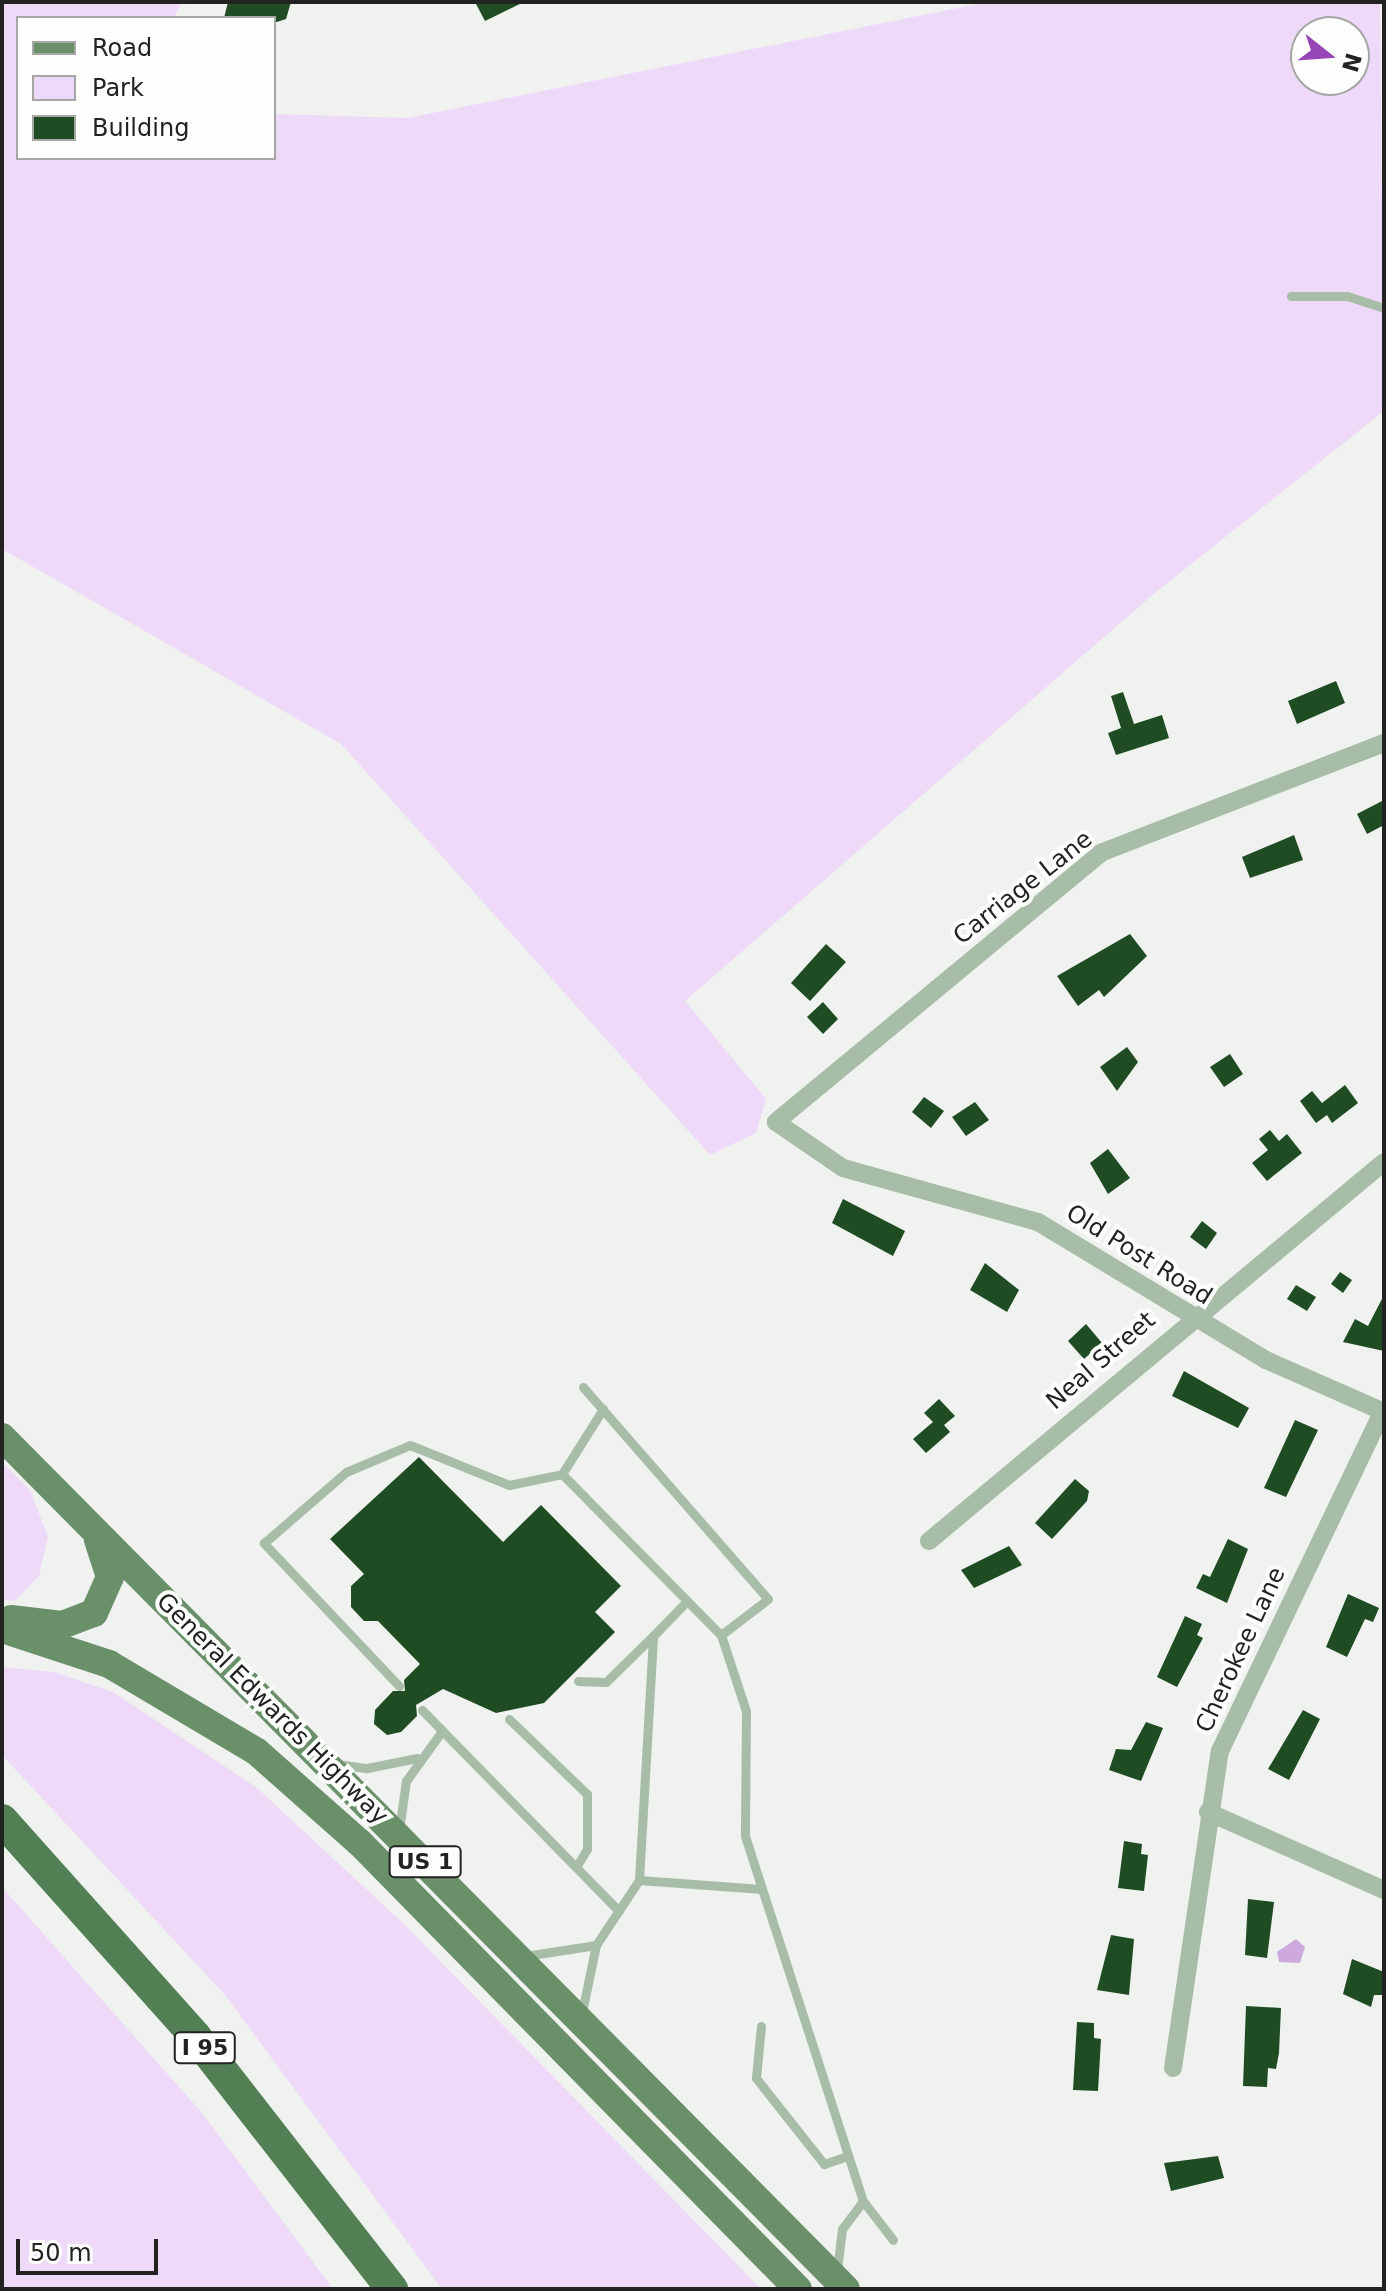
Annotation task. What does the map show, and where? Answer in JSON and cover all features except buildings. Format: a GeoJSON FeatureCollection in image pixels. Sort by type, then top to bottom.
{"type":"FeatureCollection","features":[{"type":"Feature","properties":{"kind":"highway","name":"I 95"},"geometry":{"type":"LineString","coordinates":[[2,1820],[195,2036],[392,2289]]}},
{"type":"Feature","properties":{"kind":"main road","name":"General Edwards Highway"},"geometry":{"type":"LineString","coordinates":[[2,1437],[841,2284]]}},
{"type":"Feature","properties":{"kind":"main road"},"geometry":{"type":"LineString","coordinates":[[2,1618],[62,1625],[99,1609],[109,1570],[86,1521]]}},
{"type":"Feature","properties":{"kind":"main road","name":"General Edwards Highway"},"geometry":{"type":"LineString","coordinates":[[2,1629],[109,1664],[257,1752],[360,1843],[798,2289]]}},
{"type":"Feature","properties":{"kind":"street","name":"Carriage Lane"},"geometry":{"type":"LineString","coordinates":[[776,1122],[1101,853],[1384,743]]}},
{"type":"Feature","properties":{"kind":"street","name":"Old Post Road"},"geometry":{"type":"LineString","coordinates":[[776,1122],[843,1168],[1038,1222],[1190,1317],[1383,1411]]}},
{"type":"Feature","properties":{"kind":"street","name":"Neal Street"},"geometry":{"type":"LineString","coordinates":[[929,1541],[1190,1317],[1384,1162]]}},
{"type":"Feature","properties":{"kind":"street","name":"Cherokee Lane"},"geometry":{"type":"LineString","coordinates":[[1173,2068],[1208,1812],[1220,1751],[1383,1411]]}},
{"type":"Feature","properties":{"kind":"street"},"geometry":{"type":"LineString","coordinates":[[1208,1812],[1384,1890]]}},
{"type":"Feature","properties":{"kind":"lane"},"geometry":{"type":"LineString","coordinates":[[1291,296],[1347,296],[1384,308]]}},
{"type":"Feature","properties":{"kind":"lane"},"geometry":{"type":"LineString","coordinates":[[583,1387],[768,1599],[721,1635]]}},
{"type":"Feature","properties":{"kind":"lane"},"geometry":{"type":"LineString","coordinates":[[399,1686],[264,1543],[346,1472],[410,1445],[509,1485],[562,1474],[603,1409]]}},
{"type":"Feature","properties":{"kind":"lane"},"geometry":{"type":"LineString","coordinates":[[562,1474],[721,1635],[744,1698],[745,1836],[863,2201],[893,2240]]}},
{"type":"Feature","properties":{"kind":"lane"},"geometry":{"type":"LineString","coordinates":[[578,1681],[606,1682],[687,1601]]}},
{"type":"Feature","properties":{"kind":"lane"},"geometry":{"type":"LineString","coordinates":[[582,2021],[582,1991],[596,1945],[639,1880],[653,1636]]}},
{"type":"Feature","properties":{"kind":"lane"},"geometry":{"type":"LineString","coordinates":[[422,1710],[619,1911]]}},
{"type":"Feature","properties":{"kind":"lane"},"geometry":{"type":"LineString","coordinates":[[509,1719],[587,1794],[587,1849],[576,1867]]}},
{"type":"Feature","properties":{"kind":"lane"},"geometry":{"type":"LineString","coordinates":[[399,1836],[403,1790],[417,1758],[442,1731]]}},
{"type":"Feature","properties":{"kind":"lane"},"geometry":{"type":"LineString","coordinates":[[324,1763],[367,1768],[417,1758]]}},
{"type":"Feature","properties":{"kind":"lane"},"geometry":{"type":"LineString","coordinates":[[639,1880],[762,1889]]}},
{"type":"Feature","properties":{"kind":"lane"},"geometry":{"type":"LineString","coordinates":[[518,1956],[596,1945]]}},
{"type":"Feature","properties":{"kind":"lane"},"geometry":{"type":"LineString","coordinates":[[761,2026],[756,2078],[824,2164],[847,2156]]}},
{"type":"Feature","properties":{"kind":"lane"},"geometry":{"type":"LineString","coordinates":[[841,2284],[842,2229],[863,2201]]}},
{"type":"Feature","properties":{"kind":"green space"},"geometry":{"type":"Polygon","coordinates":[[[2,2],[181,2],[175,16],[16,16],[16,160],[276,160],[276,114],[408,118],[988,2],[1380,2],[1384,411],[1156,592],[685,1001],[766,1099],[756,1133],[710,1155],[341,744],[2,549],[2,2]]]}},
{"type":"Feature","properties":{"kind":"green space"},"geometry":{"type":"Polygon","coordinates":[[[2,1462],[30,1490],[48,1537],[39,1576],[15,1601],[2,1599],[2,1462]]]}},
{"type":"Feature","properties":{"kind":"green space"},"geometry":{"type":"Polygon","coordinates":[[[2,1667],[54,1672],[113,1692],[257,1788],[403,1923],[761,2289],[442,2289],[225,1995],[2,1755],[2,1667]]]}},
{"type":"Feature","properties":{"kind":"green space"},"geometry":{"type":"Polygon","coordinates":[[[2,1887],[203,2114],[333,2289],[2,2289],[2,1887]]]}},
{"type":"Feature","properties":{"kind":"shaded area"},"geometry":{"type":"Polygon","coordinates":[[[1296,1939],[1305,1947],[1300,1963],[1279,1962],[1277,1952],[1296,1939]]]}}]}
